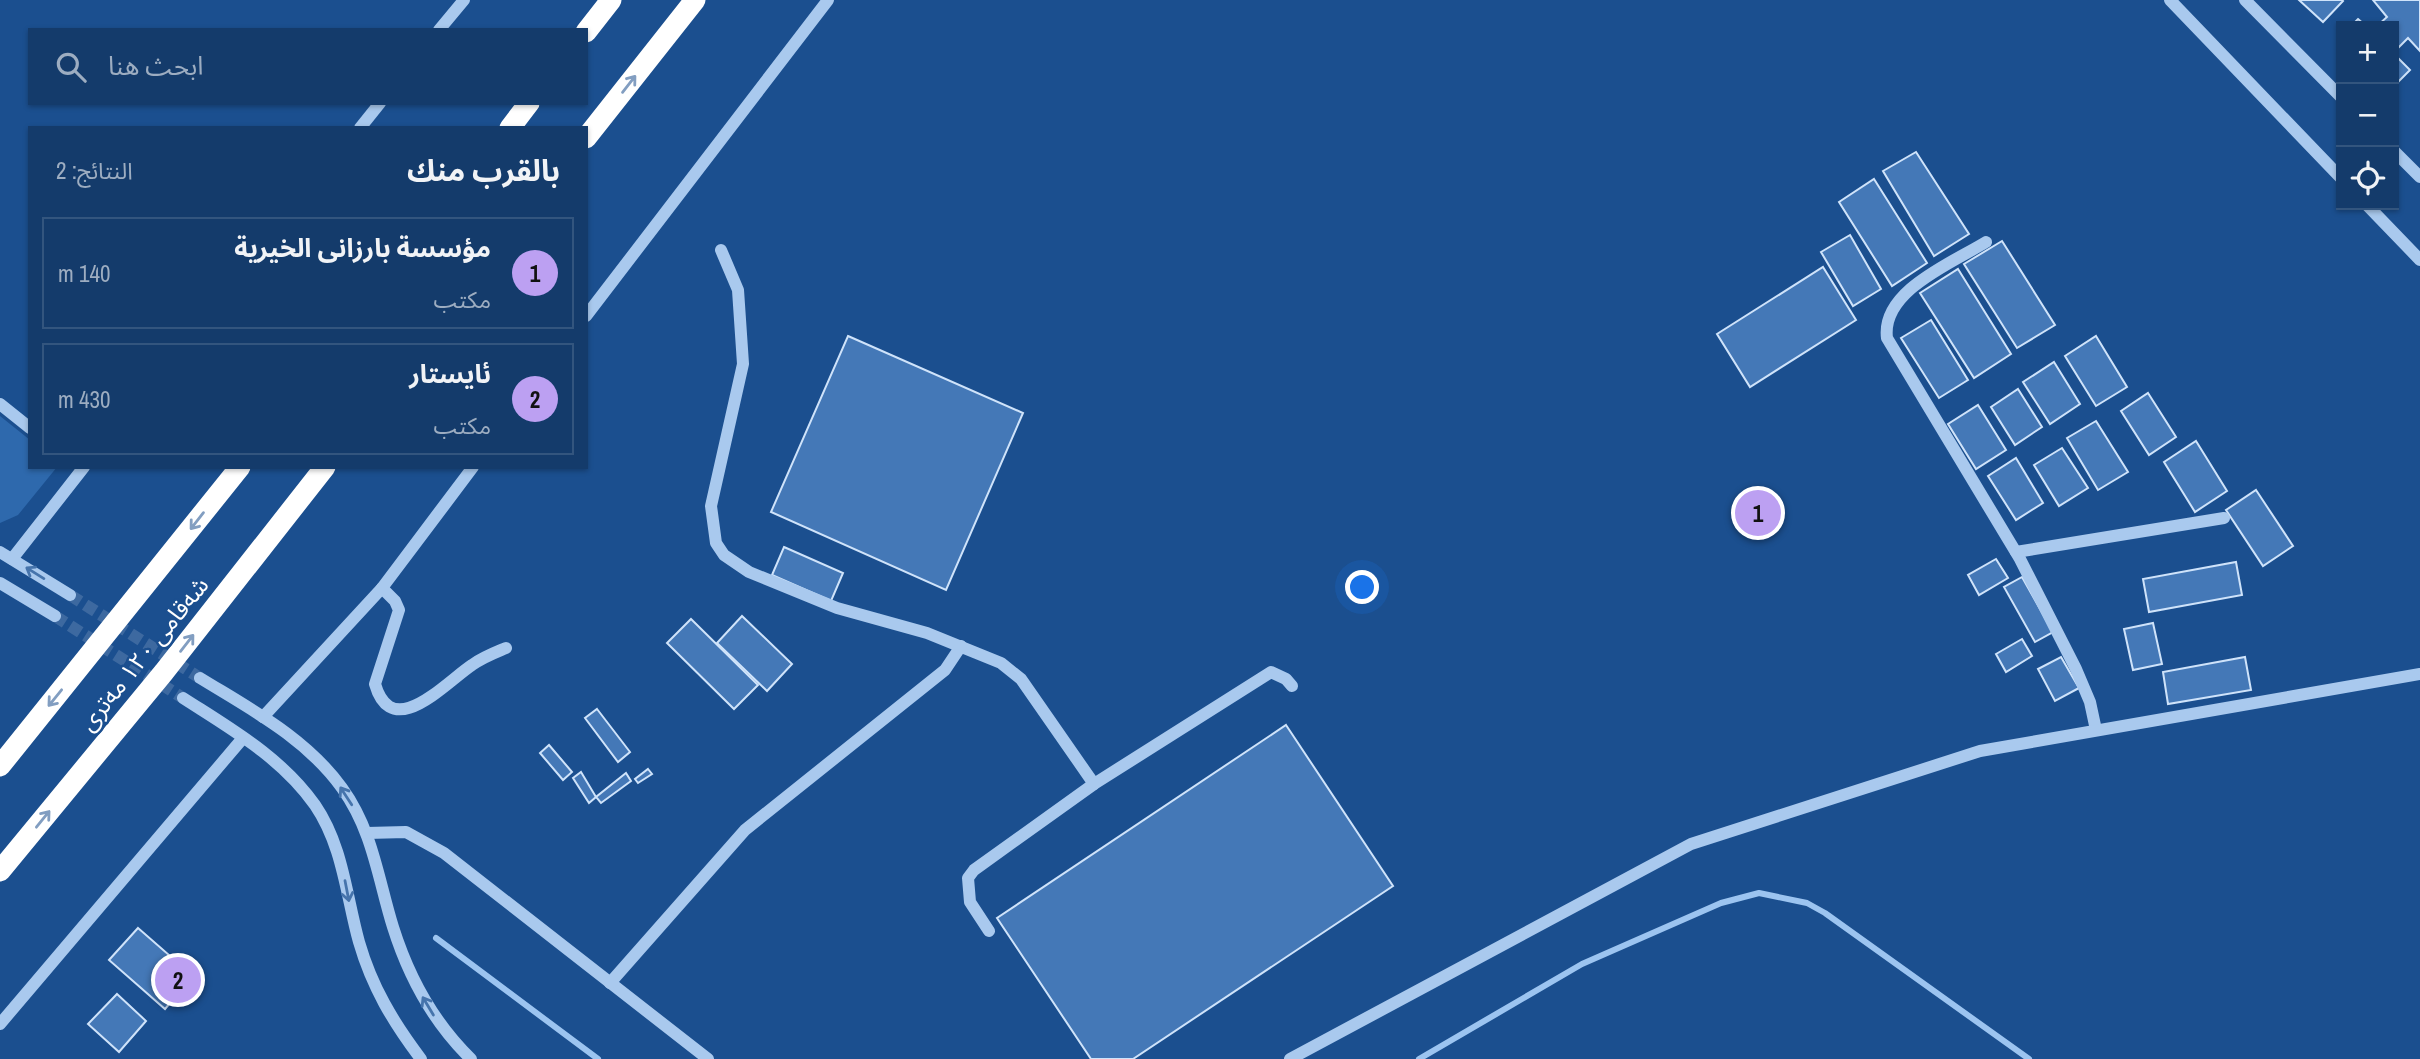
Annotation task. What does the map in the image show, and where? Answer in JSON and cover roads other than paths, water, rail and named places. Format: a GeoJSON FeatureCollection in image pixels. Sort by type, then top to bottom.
{"type":"FeatureCollection","features":[{"type":"Feature","properties":{"kind":"highway"},"geometry":{"type":"LineString","coordinates":[[588,29],[611,0]]}},
{"type":"Feature","properties":{"kind":"highway"},"geometry":{"type":"LineString","coordinates":[[588,135],[695,0]]}},
{"type":"Feature","properties":{"kind":"highway"},"geometry":{"type":"LineString","coordinates":[[512,126],[527,105]]}},
{"type":"Feature","properties":{"kind":"highway","name":"شەقامی ١٢٠ مەتری"},"geometry":{"type":"LineString","coordinates":[[0,766],[238,469]]}},
{"type":"Feature","properties":{"kind":"highway","name":"شەقامی ١٢٠ مەتری"},"geometry":{"type":"LineString","coordinates":[[0,872],[164,672],[324,469]]}},
{"type":"Feature","properties":{"kind":"street"},"geometry":{"type":"LineString","coordinates":[[441,28],[464,0]]}},
{"type":"Feature","properties":{"kind":"street"},"geometry":{"type":"LineString","coordinates":[[588,313],[828,0]]}},
{"type":"Feature","properties":{"kind":"street"},"geometry":{"type":"LineString","coordinates":[[2169,0],[2336,173]]}},
{"type":"Feature","properties":{"kind":"street"},"geometry":{"type":"LineString","coordinates":[[2245,0],[2336,92]]}},
{"type":"Feature","properties":{"kind":"street"},"geometry":{"type":"LineString","coordinates":[[362,126],[378,105]]}},
{"type":"Feature","properties":{"kind":"street"},"geometry":{"type":"LineString","coordinates":[[2399,155],[2420,177]]}},
{"type":"Feature","properties":{"kind":"street"},"geometry":{"type":"LineString","coordinates":[[2372,210],[2420,260]]}},
{"type":"Feature","properties":{"kind":"street"},"geometry":{"type":"LineString","coordinates":[[1986,242],[1911,289],[1890,310],[1885,324],[1893,352],[2016,552],[2076,669],[2090,702],[2096,730]]}},
{"type":"Feature","properties":{"kind":"street"},"geometry":{"type":"LineString","coordinates":[[721,250],[738,290],[743,363],[711,506],[716,543],[724,555],[749,572],[837,608],[927,633],[1001,663],[1021,679],[1094,784]]}},
{"type":"Feature","properties":{"kind":"street"},"geometry":{"type":"LineString","coordinates":[[0,404],[28,426]]}},
{"type":"Feature","properties":{"kind":"street"},"geometry":{"type":"LineString","coordinates":[[12,559],[82,469]]}},
{"type":"Feature","properties":{"kind":"street"},"geometry":{"type":"LineString","coordinates":[[263,717],[382,588],[471,469]]}},
{"type":"Feature","properties":{"kind":"street"},"geometry":{"type":"LineString","coordinates":[[2016,552],[2224,518]]}},
{"type":"Feature","properties":{"kind":"street"},"geometry":{"type":"LineString","coordinates":[[0,552],[70,595]]}},
{"type":"Feature","properties":{"kind":"street"},"geometry":{"type":"LineString","coordinates":[[0,583],[55,616]]}},
{"type":"Feature","properties":{"kind":"street"},"geometry":{"type":"LineString","coordinates":[[382,588],[395,601],[398,611],[375,684],[385,705],[396,710],[409,709],[477,661],[506,648]]}},
{"type":"Feature","properties":{"kind":"street"},"geometry":{"type":"LineString","coordinates":[[610,984],[745,830],[945,670],[961,646]]}},
{"type":"Feature","properties":{"kind":"street"},"geometry":{"type":"LineString","coordinates":[[989,930],[970,902],[968,878],[974,870],[1094,784],[1271,672],[1286,679],[1292,686]]}},
{"type":"Feature","properties":{"kind":"street"},"geometry":{"type":"LineString","coordinates":[[1290,1059],[1691,844],[1980,751],[2420,674]]}},
{"type":"Feature","properties":{"kind":"street"},"geometry":{"type":"LineString","coordinates":[[200,678],[263,717],[320,761],[343,789],[375,853],[393,927],[418,988],[442,1027],[471,1059]]}},
{"type":"Feature","properties":{"kind":"street"},"geometry":{"type":"LineString","coordinates":[[183,698],[288,772],[316,807],[332,837],[343,868],[360,943],[375,989],[421,1059]]}},
{"type":"Feature","properties":{"kind":"street"},"geometry":{"type":"LineString","coordinates":[[0,1024],[243,738]]}},
{"type":"Feature","properties":{"kind":"street"},"geometry":{"type":"LineString","coordinates":[[367,833],[406,832],[444,853],[708,1059]]}},
{"type":"Feature","properties":{"kind":"waterway"},"geometry":{"type":"LineString","coordinates":[[1419,1059],[1582,964],[1721,903],[1759,893],[1807,903],[1825,913],[2029,1059]]}},
{"type":"Feature","properties":{"kind":"waterway"},"geometry":{"type":"LineString","coordinates":[[436,938],[598,1059]]}},
{"type":"Feature","properties":{"kind":"tunnel"},"geometry":{"type":"LineString","coordinates":[[70,595],[200,678]]}},
{"type":"Feature","properties":{"kind":"tunnel"},"geometry":{"type":"LineString","coordinates":[[55,616],[183,698]]}},
{"type":"Feature","properties":{"kind":"place","name":"مؤسسة بارزانی الخیریة"},"geometry":{"type":"Point","coordinates":[1758,513]}},
{"type":"Feature","properties":{"kind":"place","name":"ئایستار"},"geometry":{"type":"Point","coordinates":[178,980]}}]}
